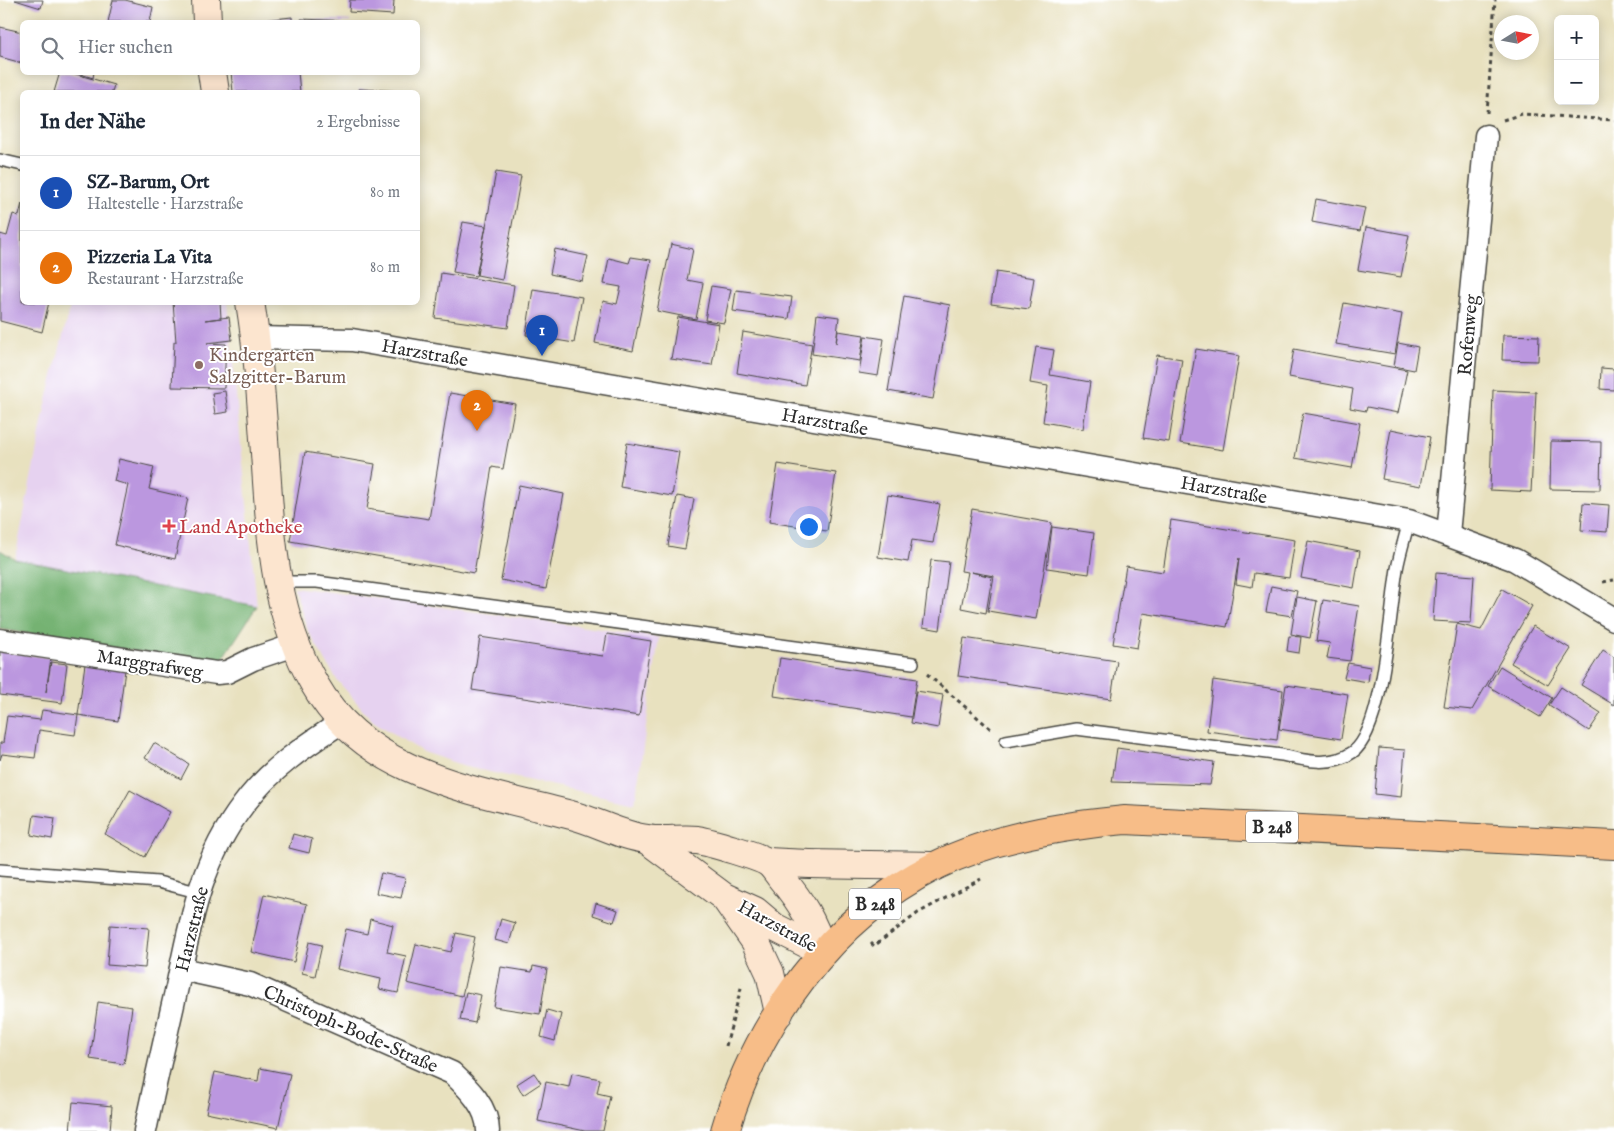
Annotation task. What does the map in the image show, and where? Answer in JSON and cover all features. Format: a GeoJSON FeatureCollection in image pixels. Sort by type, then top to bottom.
{"type":"FeatureCollection","features":[{"type":"Feature","properties":{"kind":"main road"},"geometry":{"type":"LineString","coordinates":[[206,0],[207,20]]}},
{"type":"Feature","properties":{"kind":"main road"},"geometry":{"type":"LineString","coordinates":[[212,75],[215,90]]}},
{"type":"Feature","properties":{"kind":"main road"},"geometry":{"type":"LineString","coordinates":[[250,305],[256,338]]}},
{"type":"Feature","properties":{"kind":"main road","name":"Harzstraße"},"geometry":{"type":"LineString","coordinates":[[256,338],[271,540],[284,614],[295,645],[316,687],[342,722],[370,747],[390,760],[425,776],[579,817],[646,839],[697,840],[768,862],[801,902],[814,925],[823,952]]}},
{"type":"Feature","properties":{"kind":"main road","name":"B 248"},"geometry":{"type":"LineString","coordinates":[[725,1131],[751,1064],[779,1013],[823,952],[876,904],[936,866],[979,848],[1079,824],[1125,820],[1614,845]]}},
{"type":"Feature","properties":{"kind":"main road","name":"Harzstraße"},"geometry":{"type":"LineString","coordinates":[[646,839],[724,897],[756,911],[774,927],[823,952]]}},
{"type":"Feature","properties":{"kind":"main road"},"geometry":{"type":"LineString","coordinates":[[768,862],[831,866],[859,864],[936,866]]}},
{"type":"Feature","properties":{"kind":"main road"},"geometry":{"type":"LineString","coordinates":[[724,897],[755,941],[770,973],[779,1013]]}},
{"type":"Feature","properties":{"kind":"street","name":"Rofenweg"},"geometry":{"type":"LineString","coordinates":[[1448,534],[1486,136]]}},
{"type":"Feature","properties":{"kind":"street","name":"Harzstraße"},"geometry":{"type":"LineString","coordinates":[[256,338],[352,340],[1409,521],[1515,560],[1614,619]]}},
{"type":"Feature","properties":{"kind":"street","name":"Marggrafweg"},"geometry":{"type":"LineString","coordinates":[[0,640],[217,673],[227,672],[253,659],[295,645]]}},
{"type":"Feature","properties":{"kind":"street","name":"Harzstraße"},"geometry":{"type":"LineString","coordinates":[[145,1131],[197,892],[223,835],[244,803],[266,778],[307,744],[342,722]]}},
{"type":"Feature","properties":{"kind":"street","name":"Christoph-Bode-Straße"},"geometry":{"type":"LineString","coordinates":[[180,969],[250,984],[452,1073],[471,1090],[482,1108],[488,1131]]}},
{"type":"Feature","properties":{"kind":"lane"},"geometry":{"type":"LineString","coordinates":[[0,160],[20,165]]}},
{"type":"Feature","properties":{"kind":"lane"},"geometry":{"type":"LineString","coordinates":[[1006,742],[1076,729],[1282,755],[1309,762],[1333,760],[1352,752],[1365,738],[1376,708],[1398,568],[1409,521]]}},
{"type":"Feature","properties":{"kind":"lane"},"geometry":{"type":"LineString","coordinates":[[277,582],[317,582],[913,662]]}},
{"type":"Feature","properties":{"kind":"lane"},"geometry":{"type":"LineString","coordinates":[[0,870],[158,882],[197,892]]}},
{"type":"Feature","properties":{"kind":"path"},"geometry":{"type":"LineString","coordinates":[[1486,136],[1495,0]]}},
{"type":"Feature","properties":{"kind":"path"},"geometry":{"type":"LineString","coordinates":[[1486,136],[1502,120],[1522,114],[1614,120]]}},
{"type":"Feature","properties":{"kind":"path"},"geometry":{"type":"LineString","coordinates":[[913,662],[1006,742]]}},
{"type":"Feature","properties":{"kind":"path"},"geometry":{"type":"LineString","coordinates":[[874,946],[918,913],[987,876]]}},
{"type":"Feature","properties":{"kind":"path"},"geometry":{"type":"LineString","coordinates":[[724,1054],[739,1000],[742,980]]}},
{"type":"Feature","properties":{"kind":"shaded area"},"geometry":{"type":"Polygon","coordinates":[[[71,305],[227,305],[257,606],[15,559],[45,408],[71,305]]]}},
{"type":"Feature","properties":{"kind":"shaded area"},"geometry":{"type":"Polygon","coordinates":[[[294,587],[659,637],[635,803],[471,768],[423,752],[373,721],[337,680],[308,631],[294,587]]]}},
{"type":"Feature","properties":{"kind":"green space"},"geometry":{"type":"Polygon","coordinates":[[[0,550],[15,559],[257,606],[219,665],[0,629],[0,550]]]}},
{"type":"Feature","properties":{"kind":"building"},"geometry":{"type":"Polygon","coordinates":[[[15,0],[43,0],[41,8],[15,0]]]}},
{"type":"Feature","properties":{"kind":"building"},"geometry":{"type":"Polygon","coordinates":[[[113,0],[125,0],[153,7],[150,20],[108,20],[113,0]]]}},
{"type":"Feature","properties":{"kind":"building"},"geometry":{"type":"Polygon","coordinates":[[[350,0],[394,0],[393,15],[349,12],[350,0]]]}},
{"type":"Feature","properties":{"kind":"building"},"geometry":{"type":"Polygon","coordinates":[[[292,17],[292,20],[264,20],[292,17]]]}},
{"type":"Feature","properties":{"kind":"building"},"geometry":{"type":"Polygon","coordinates":[[[0,27],[20,32],[20,62],[0,57],[0,27]]]}},
{"type":"Feature","properties":{"kind":"building"},"geometry":{"type":"Polygon","coordinates":[[[59,75],[79,75],[114,85],[113,90],[55,90],[59,75]]]}},
{"type":"Feature","properties":{"kind":"building"},"geometry":{"type":"Polygon","coordinates":[[[231,75],[298,75],[300,90],[233,90],[231,75]]]}},
{"type":"Feature","properties":{"kind":"building"},"geometry":{"type":"Polygon","coordinates":[[[496,172],[521,176],[502,280],[477,275],[496,172]]]}},
{"type":"Feature","properties":{"kind":"building"},"geometry":{"type":"Polygon","coordinates":[[[1316,199],[1365,208],[1360,231],[1312,222],[1316,199]]]}},
{"type":"Feature","properties":{"kind":"building"},"geometry":{"type":"Polygon","coordinates":[[[20,212],[20,305],[48,305],[42,332],[0,321],[0,234],[7,236],[13,214],[19,216],[20,212]]]}},
{"type":"Feature","properties":{"kind":"building"},"geometry":{"type":"Polygon","coordinates":[[[463,222],[486,226],[476,276],[453,272],[463,222]]]}},
{"type":"Feature","properties":{"kind":"building"},"geometry":{"type":"Polygon","coordinates":[[[1366,227],[1409,235],[1401,277],[1358,270],[1366,227]]]}},
{"type":"Feature","properties":{"kind":"building"},"geometry":{"type":"Polygon","coordinates":[[[671,244],[693,249],[687,280],[703,283],[696,319],[657,311],[671,244]]]}},
{"type":"Feature","properties":{"kind":"building"},"geometry":{"type":"Polygon","coordinates":[[[555,249],[588,256],[582,281],[550,274],[555,249]]]}},
{"type":"Feature","properties":{"kind":"building"},"geometry":{"type":"Polygon","coordinates":[[[631,257],[651,260],[633,351],[595,343],[603,301],[617,304],[621,287],[604,284],[609,258],[629,263],[631,257]]]}},
{"type":"Feature","properties":{"kind":"building"},"geometry":{"type":"Polygon","coordinates":[[[996,272],[1034,278],[1029,309],[991,304],[996,272]]]}},
{"type":"Feature","properties":{"kind":"building"},"geometry":{"type":"Polygon","coordinates":[[[441,273],[514,285],[508,328],[435,318],[441,273]]]}},
{"type":"Feature","properties":{"kind":"building"},"geometry":{"type":"Polygon","coordinates":[[[711,286],[731,289],[724,323],[705,320],[711,286]]]}},
{"type":"Feature","properties":{"kind":"building"},"geometry":{"type":"Polygon","coordinates":[[[533,289],[582,297],[574,343],[526,335],[533,289]]]}},
{"type":"Feature","properties":{"kind":"building"},"geometry":{"type":"Polygon","coordinates":[[[736,290],[792,297],[789,319],[733,311],[736,290]]]}},
{"type":"Feature","properties":{"kind":"building"},"geometry":{"type":"Polygon","coordinates":[[[904,296],[950,305],[933,399],[888,391],[904,296]]]}},
{"type":"Feature","properties":{"kind":"building"},"geometry":{"type":"Polygon","coordinates":[[[1344,303],[1402,314],[1395,354],[1336,344],[1344,303]]]}},
{"type":"Feature","properties":{"kind":"building"},"geometry":{"type":"Polygon","coordinates":[[[173,305],[220,305],[221,318],[229,317],[232,340],[207,343],[226,344],[224,388],[172,387],[174,342],[176,342],[173,305]]]}},
{"type":"Feature","properties":{"kind":"building"},"geometry":{"type":"Polygon","coordinates":[[[817,314],[839,317],[836,343],[838,331],[864,335],[860,361],[812,354],[817,314]]]}},
{"type":"Feature","properties":{"kind":"building"},"geometry":{"type":"Polygon","coordinates":[[[678,317],[719,324],[712,365],[671,359],[678,317]]]}},
{"type":"Feature","properties":{"kind":"building"},"geometry":{"type":"Polygon","coordinates":[[[743,332],[812,344],[805,385],[737,373],[743,332]]]}},
{"type":"Feature","properties":{"kind":"building"},"geometry":{"type":"Polygon","coordinates":[[[1503,335],[1539,336],[1538,361],[1502,360],[1503,335]]]}},
{"type":"Feature","properties":{"kind":"building"},"geometry":{"type":"Polygon","coordinates":[[[865,336],[884,339],[878,376],[859,373],[865,336]]]}},
{"type":"Feature","properties":{"kind":"building"},"geometry":{"type":"Polygon","coordinates":[[[1398,343],[1418,347],[1414,370],[1394,366],[1398,343]]]}},
{"type":"Feature","properties":{"kind":"building"},"geometry":{"type":"Polygon","coordinates":[[[1036,347],[1054,350],[1050,375],[1090,382],[1083,429],[1043,422],[1048,386],[1030,383],[1036,347]]]}},
{"type":"Feature","properties":{"kind":"building"},"geometry":{"type":"Polygon","coordinates":[[[1196,349],[1239,356],[1223,450],[1180,443],[1196,349]]]}},
{"type":"Feature","properties":{"kind":"building"},"geometry":{"type":"Polygon","coordinates":[[[1294,349],[1407,370],[1398,413],[1367,407],[1366,411],[1350,408],[1353,389],[1289,377],[1294,349]]]}},
{"type":"Feature","properties":{"kind":"building"},"geometry":{"type":"Polygon","coordinates":[[[1157,355],[1182,359],[1169,442],[1143,438],[1157,355]]]}},
{"type":"Feature","properties":{"kind":"building"},"geometry":{"type":"Polygon","coordinates":[[[1601,368],[1614,369],[1614,390],[1600,389],[1601,368]]]}},
{"type":"Feature","properties":{"kind":"building"},"geometry":{"type":"Polygon","coordinates":[[[1493,390],[1536,392],[1531,492],[1490,490],[1493,390]]]}},
{"type":"Feature","properties":{"kind":"building"},"geometry":{"type":"Polygon","coordinates":[[[225,391],[228,412],[215,414],[212,393],[225,391]]]}},
{"type":"Feature","properties":{"kind":"building"},"geometry":{"type":"Polygon","coordinates":[[[450,393],[515,404],[503,469],[492,467],[474,573],[290,541],[305,452],[375,464],[367,509],[429,519],[450,393]]]}},
{"type":"Feature","properties":{"kind":"building"},"geometry":{"type":"Polygon","coordinates":[[[1303,413],[1360,423],[1352,468],[1295,458],[1303,413]]]}},
{"type":"Feature","properties":{"kind":"building"},"geometry":{"type":"Polygon","coordinates":[[[1391,429],[1430,437],[1421,486],[1382,479],[1391,429]]]}},
{"type":"Feature","properties":{"kind":"building"},"geometry":{"type":"Polygon","coordinates":[[[1551,441],[1601,442],[1600,490],[1550,489],[1551,441]]]}},
{"type":"Feature","properties":{"kind":"building"},"geometry":{"type":"Polygon","coordinates":[[[627,443],[679,452],[672,496],[620,487],[627,443]]]}},
{"type":"Feature","properties":{"kind":"building"},"geometry":{"type":"Polygon","coordinates":[[[119,459],[154,467],[149,489],[188,498],[175,559],[115,545],[128,485],[114,481],[119,459]]]}},
{"type":"Feature","properties":{"kind":"building"},"geometry":{"type":"Polygon","coordinates":[[[778,464],[836,473],[827,531],[769,522],[778,464]]]}},
{"type":"Feature","properties":{"kind":"building"},"geometry":{"type":"Polygon","coordinates":[[[519,485],[564,494],[546,589],[501,580],[519,485]]]}},
{"type":"Feature","properties":{"kind":"building"},"geometry":{"type":"Polygon","coordinates":[[[888,495],[940,504],[933,543],[912,540],[908,562],[878,557],[888,495]]]}},
{"type":"Feature","properties":{"kind":"building"},"geometry":{"type":"Polygon","coordinates":[[[677,496],[694,499],[685,549],[668,546],[677,496]]]}},
{"type":"Feature","properties":{"kind":"building"},"geometry":{"type":"Polygon","coordinates":[[[1583,503],[1609,505],[1607,532],[1581,530],[1583,503]]]}},
{"type":"Feature","properties":{"kind":"building"},"geometry":{"type":"Polygon","coordinates":[[[972,509],[1052,523],[1036,619],[988,611],[994,576],[971,572],[992,577],[986,613],[961,608],[968,572],[961,571],[972,509]]]}},
{"type":"Feature","properties":{"kind":"building"},"geometry":{"type":"Polygon","coordinates":[[[1171,520],[1295,540],[1289,578],[1254,573],[1252,587],[1236,584],[1239,558],[1227,627],[1143,613],[1137,648],[1113,644],[1126,566],[1163,572],[1171,520]]]}},
{"type":"Feature","properties":{"kind":"building"},"geometry":{"type":"Polygon","coordinates":[[[1052,527],[1094,533],[1089,574],[1047,568],[1052,527]]]}},
{"type":"Feature","properties":{"kind":"building"},"geometry":{"type":"Polygon","coordinates":[[[1308,541],[1360,551],[1354,588],[1301,578],[1308,541]]]}},
{"type":"Feature","properties":{"kind":"building"},"geometry":{"type":"Polygon","coordinates":[[[931,560],[949,562],[940,630],[923,627],[931,560]]]}},
{"type":"Feature","properties":{"kind":"building"},"geometry":{"type":"Polygon","coordinates":[[[1436,573],[1474,576],[1471,623],[1433,621],[1436,573]]]}},
{"type":"Feature","properties":{"kind":"building"},"geometry":{"type":"Polygon","coordinates":[[[1271,586],[1297,591],[1292,616],[1266,612],[1271,586]]]}},
{"type":"Feature","properties":{"kind":"building"},"geometry":{"type":"Polygon","coordinates":[[[1502,589],[1532,606],[1472,710],[1444,707],[1457,624],[1481,630],[1502,589]]]}},
{"type":"Feature","properties":{"kind":"building"},"geometry":{"type":"Polygon","coordinates":[[[1297,597],[1317,601],[1310,638],[1291,634],[1297,597]]]}},
{"type":"Feature","properties":{"kind":"building"},"geometry":{"type":"Polygon","coordinates":[[[1323,600],[1359,606],[1350,661],[1327,658],[1330,643],[1316,641],[1323,600]]]}},
{"type":"Feature","properties":{"kind":"building"},"geometry":{"type":"Polygon","coordinates":[[[1533,626],[1571,649],[1548,685],[1511,663],[1533,626]]]}},
{"type":"Feature","properties":{"kind":"building"},"geometry":{"type":"Polygon","coordinates":[[[607,634],[651,641],[639,716],[472,690],[480,637],[603,656],[607,634]]]}},
{"type":"Feature","properties":{"kind":"building"},"geometry":{"type":"Polygon","coordinates":[[[1289,636],[1301,637],[1299,653],[1287,651],[1289,636]]]}},
{"type":"Feature","properties":{"kind":"building"},"geometry":{"type":"Polygon","coordinates":[[[964,638],[1117,661],[1111,699],[958,676],[964,638]]]}},
{"type":"Feature","properties":{"kind":"building"},"geometry":{"type":"Polygon","coordinates":[[[1603,650],[1614,657],[1614,705],[1581,685],[1603,650]]]}},
{"type":"Feature","properties":{"kind":"building"},"geometry":{"type":"Polygon","coordinates":[[[0,651],[51,658],[46,692],[51,662],[67,664],[62,703],[0,695],[0,651]]]}},
{"type":"Feature","properties":{"kind":"building"},"geometry":{"type":"Polygon","coordinates":[[[780,658],[917,679],[911,717],[774,696],[780,658]]]}},
{"type":"Feature","properties":{"kind":"building"},"geometry":{"type":"Polygon","coordinates":[[[1348,663],[1370,667],[1368,682],[1344,678],[1348,663]]]}},
{"type":"Feature","properties":{"kind":"building"},"geometry":{"type":"Polygon","coordinates":[[[85,664],[125,670],[118,721],[78,715],[85,664]]]}},
{"type":"Feature","properties":{"kind":"building"},"geometry":{"type":"Polygon","coordinates":[[[1500,666],[1552,698],[1540,717],[1488,686],[1500,666]]]}},
{"type":"Feature","properties":{"kind":"building"},"geometry":{"type":"Polygon","coordinates":[[[1213,680],[1283,690],[1277,740],[1207,731],[1213,680]]]}},
{"type":"Feature","properties":{"kind":"building"},"geometry":{"type":"Polygon","coordinates":[[[1286,685],[1348,694],[1341,739],[1279,729],[1286,685]]]}},
{"type":"Feature","properties":{"kind":"building"},"geometry":{"type":"Polygon","coordinates":[[[1561,687],[1601,713],[1589,731],[1549,705],[1561,687]]]}},
{"type":"Feature","properties":{"kind":"building"},"geometry":{"type":"Polygon","coordinates":[[[916,691],[943,695],[938,728],[911,723],[916,691]]]}},
{"type":"Feature","properties":{"kind":"building"},"geometry":{"type":"Polygon","coordinates":[[[42,710],[78,715],[75,735],[39,730],[35,758],[2,754],[0,760],[0,743],[3,743],[7,716],[40,720],[42,710]]]}},
{"type":"Feature","properties":{"kind":"building"},"geometry":{"type":"Polygon","coordinates":[[[154,743],[189,764],[181,779],[145,758],[154,743]]]}},
{"type":"Feature","properties":{"kind":"building"},"geometry":{"type":"Polygon","coordinates":[[[1117,748],[1214,762],[1210,785],[1112,782],[1117,748]]]}},
{"type":"Feature","properties":{"kind":"building"},"geometry":{"type":"Polygon","coordinates":[[[1379,748],[1405,750],[1401,797],[1375,794],[1379,748]]]}},
{"type":"Feature","properties":{"kind":"building"},"geometry":{"type":"Polygon","coordinates":[[[130,790],[170,812],[145,857],[105,834],[130,790]]]}},
{"type":"Feature","properties":{"kind":"building"},"geometry":{"type":"Polygon","coordinates":[[[34,815],[55,818],[52,839],[31,835],[34,815]]]}},
{"type":"Feature","properties":{"kind":"building"},"geometry":{"type":"Polygon","coordinates":[[[293,834],[312,839],[309,853],[289,848],[293,834]]]}},
{"type":"Feature","properties":{"kind":"building"},"geometry":{"type":"Polygon","coordinates":[[[381,873],[405,878],[401,898],[376,893],[381,873]]]}},
{"type":"Feature","properties":{"kind":"building"},"geometry":{"type":"Polygon","coordinates":[[[264,894],[307,904],[294,962],[251,952],[264,894]]]}},
{"type":"Feature","properties":{"kind":"building"},"geometry":{"type":"Polygon","coordinates":[[[596,903],[618,910],[614,922],[593,915],[596,903]]]}},
{"type":"Feature","properties":{"kind":"building"},"geometry":{"type":"Polygon","coordinates":[[[370,919],[393,925],[387,952],[406,956],[398,993],[379,989],[381,979],[337,969],[346,929],[367,934],[370,919]]]}},
{"type":"Feature","properties":{"kind":"building"},"geometry":{"type":"Polygon","coordinates":[[[501,919],[515,923],[509,944],[495,940],[501,919]]]}},
{"type":"Feature","properties":{"kind":"building"},"geometry":{"type":"Polygon","coordinates":[[[110,925],[149,928],[145,968],[107,965],[110,925]]]}},
{"type":"Feature","properties":{"kind":"building"},"geometry":{"type":"Polygon","coordinates":[[[456,933],[475,937],[462,996],[407,983],[416,944],[451,952],[456,933]]]}},
{"type":"Feature","properties":{"kind":"building"},"geometry":{"type":"Polygon","coordinates":[[[309,942],[322,945],[315,976],[302,973],[309,942]]]}},
{"type":"Feature","properties":{"kind":"building"},"geometry":{"type":"Polygon","coordinates":[[[533,966],[547,969],[540,1014],[494,1007],[501,967],[532,972],[533,966]]]}},
{"type":"Feature","properties":{"kind":"building"},"geometry":{"type":"Polygon","coordinates":[[[466,992],[481,995],[475,1023],[460,1020],[466,992]]]}},
{"type":"Feature","properties":{"kind":"building"},"geometry":{"type":"Polygon","coordinates":[[[98,1002],[132,1007],[124,1064],[90,1059],[98,1002]]]}},
{"type":"Feature","properties":{"kind":"building"},"geometry":{"type":"Polygon","coordinates":[[[547,1010],[561,1014],[555,1041],[541,1037],[547,1010]]]}},
{"type":"Feature","properties":{"kind":"building"},"geometry":{"type":"Polygon","coordinates":[[[260,1068],[290,1074],[278,1128],[206,1113],[215,1072],[258,1081],[260,1068]]]}},
{"type":"Feature","properties":{"kind":"building"},"geometry":{"type":"Polygon","coordinates":[[[534,1073],[541,1083],[523,1095],[517,1084],[534,1073]]]}},
{"type":"Feature","properties":{"kind":"building"},"geometry":{"type":"Polygon","coordinates":[[[572,1073],[600,1079],[597,1093],[610,1096],[603,1131],[585,1131],[538,1121],[546,1082],[569,1087],[572,1073]]]}},
{"type":"Feature","properties":{"kind":"building"},"geometry":{"type":"Polygon","coordinates":[[[73,1102],[112,1106],[110,1131],[70,1131],[73,1102]]]}},
{"type":"Feature","properties":{"kind":"place","name":"SZ-Barum, Ort"},"geometry":{"type":"Point","coordinates":[542,356]}},
{"type":"Feature","properties":{"kind":"place","name":"Kindergarten Salzgitter-Barum"},"geometry":{"type":"Point","coordinates":[199,365]}},
{"type":"Feature","properties":{"kind":"place","name":"Pizzeria La Vita"},"geometry":{"type":"Point","coordinates":[477,431]}},
{"type":"Feature","properties":{"kind":"place","name":"Land Apotheke"},"geometry":{"type":"Point","coordinates":[169,526]}}]}
